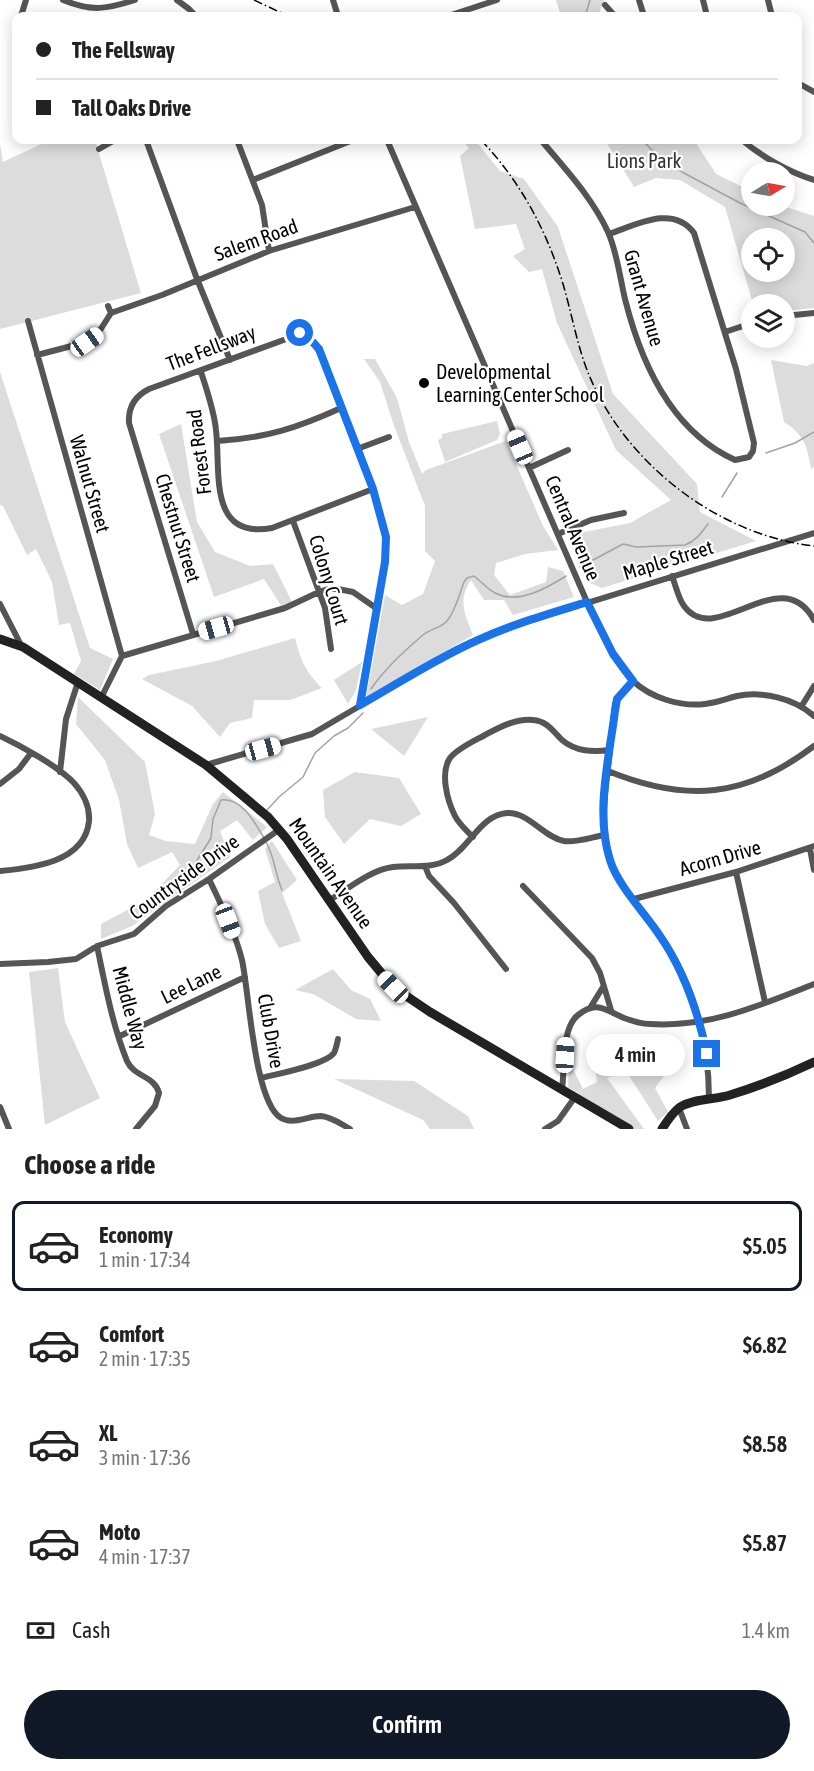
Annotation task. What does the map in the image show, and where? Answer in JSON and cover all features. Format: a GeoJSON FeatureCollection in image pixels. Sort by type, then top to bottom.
{"type":"FeatureCollection","features":[{"type":"Feature","properties":{"kind":"main road","name":"Mountain Avenue"},"geometry":{"type":"LineString","coordinates":[[0,639],[23,647],[206,765],[280,829],[368,957],[393,987],[430,1012],[629,1129]]}},
{"type":"Feature","properties":{"kind":"main road"},"geometry":{"type":"LineString","coordinates":[[662,1129],[679,1108],[698,1101],[728,1096],[814,1062]]}},
{"type":"Feature","properties":{"kind":"street"},"geometry":{"type":"LineString","coordinates":[[63,0],[84,7],[104,9],[135,0]]}},
{"type":"Feature","properties":{"kind":"street"},"geometry":{"type":"LineString","coordinates":[[177,0],[192,12]]}},
{"type":"Feature","properties":{"kind":"street"},"geometry":{"type":"LineString","coordinates":[[467,12],[497,0]]}},
{"type":"Feature","properties":{"kind":"street"},"geometry":{"type":"LineString","coordinates":[[605,5],[611,12]]}},
{"type":"Feature","properties":{"kind":"street"},"geometry":{"type":"LineString","coordinates":[[99,148],[107,144]]}},
{"type":"Feature","properties":{"kind":"street"},"geometry":{"type":"LineString","coordinates":[[147,144],[197,279],[230,360]]}},
{"type":"Feature","properties":{"kind":"street"},"geometry":{"type":"LineString","coordinates":[[239,144],[264,216],[269,251]]}},
{"type":"Feature","properties":{"kind":"street"},"geometry":{"type":"LineString","coordinates":[[253,180],[343,144]]}},
{"type":"Feature","properties":{"kind":"street","name":"Central Avenue"},"geometry":{"type":"LineString","coordinates":[[389,144],[587,602],[613,654],[633,681],[650,693],[677,703],[706,704],[753,694],[777,697],[801,707],[814,716]]}},
{"type":"Feature","properties":{"kind":"street","name":"Grant Avenue"},"geometry":{"type":"LineString","coordinates":[[544,144],[590,199],[609,234],[634,335],[644,362],[660,390],[688,426],[722,452],[733,459],[740,460],[748,457],[754,447],[725,332]]}},
{"type":"Feature","properties":{"kind":"street"},"geometry":{"type":"LineString","coordinates":[[747,144],[776,163],[814,180]]}},
{"type":"Feature","properties":{"kind":"street","name":"Salem Road"},"geometry":{"type":"LineString","coordinates":[[37,355],[87,342],[97,335],[109,310],[269,251],[416,207]]}},
{"type":"Feature","properties":{"kind":"street"},"geometry":{"type":"LineString","coordinates":[[609,234],[661,217],[674,218],[687,224],[698,240],[725,332],[741,327]]}},
{"type":"Feature","properties":{"kind":"street"},"geometry":{"type":"LineString","coordinates":[[795,314],[814,313]]}},
{"type":"Feature","properties":{"kind":"street","name":"Walnut Street"},"geometry":{"type":"LineString","coordinates":[[28,321],[122,656]]}},
{"type":"Feature","properties":{"kind":"street","name":"The Fellsway"},"geometry":{"type":"LineString","coordinates":[[131,431],[130,410],[138,396],[149,390],[300,333],[310,339],[319,349],[373,489],[386,537],[385,562],[360,705]]}},
{"type":"Feature","properties":{"kind":"street","name":"Forest Road"},"geometry":{"type":"LineString","coordinates":[[201,372],[213,411],[218,441],[219,492],[225,509],[233,520],[244,527],[256,530],[272,528],[373,489]]}},
{"type":"Feature","properties":{"kind":"street"},"geometry":{"type":"LineString","coordinates":[[218,441],[267,436],[342,408]]}},
{"type":"Feature","properties":{"kind":"street","name":"Chestnut Street"},"geometry":{"type":"LineString","coordinates":[[131,431],[193,634]]}},
{"type":"Feature","properties":{"kind":"street"},"geometry":{"type":"LineString","coordinates":[[357,449],[389,437]]}},
{"type":"Feature","properties":{"kind":"street"},"geometry":{"type":"LineString","coordinates":[[530,468],[568,450]]}},
{"type":"Feature","properties":{"kind":"street"},"geometry":{"type":"LineString","coordinates":[[558,534],[591,520],[624,513]]}},
{"type":"Feature","properties":{"kind":"street","name":"Colony Court"},"geometry":{"type":"LineString","coordinates":[[293,521],[325,608],[331,649]]}},
{"type":"Feature","properties":{"kind":"street","name":"Maple Street"},"geometry":{"type":"LineString","coordinates":[[206,765],[301,739],[455,650],[506,628],[814,533]]}},
{"type":"Feature","properties":{"kind":"street"},"geometry":{"type":"LineString","coordinates":[[672,576],[684,606],[699,617],[709,619],[718,617],[767,600],[780,598],[798,602],[807,609],[814,620]]}},
{"type":"Feature","properties":{"kind":"street"},"geometry":{"type":"LineString","coordinates":[[101,698],[122,656],[285,608],[319,592],[333,589],[348,590],[376,608]]}},
{"type":"Feature","properties":{"kind":"street"},"geometry":{"type":"LineString","coordinates":[[0,604],[23,647]]}},
{"type":"Feature","properties":{"kind":"street"},"geometry":{"type":"LineString","coordinates":[[633,681],[615,704],[604,802],[604,835],[614,869],[675,960],[688,987],[700,1023],[708,1061],[709,1100]]}},
{"type":"Feature","properties":{"kind":"street"},"geometry":{"type":"LineString","coordinates":[[60,772],[66,719],[78,682]]}},
{"type":"Feature","properties":{"kind":"street"},"geometry":{"type":"LineString","coordinates":[[801,707],[814,686]]}},
{"type":"Feature","properties":{"kind":"street"},"geometry":{"type":"LineString","coordinates":[[473,837],[455,816],[445,778],[445,768],[450,759],[467,745],[501,727],[531,720],[546,724],[576,748],[591,751],[610,750]]}},
{"type":"Feature","properties":{"kind":"street"},"geometry":{"type":"LineString","coordinates":[[0,735],[60,772],[79,789],[88,809],[88,827],[74,850],[62,857],[0,871]]}},
{"type":"Feature","properties":{"kind":"street"},"geometry":{"type":"LineString","coordinates":[[608,771],[658,788],[698,792],[713,791],[753,782],[767,776],[798,759],[814,746]]}},
{"type":"Feature","properties":{"kind":"street"},"geometry":{"type":"LineString","coordinates":[[0,784],[19,769],[31,753]]}},
{"type":"Feature","properties":{"kind":"street"},"geometry":{"type":"LineString","coordinates":[[328,901],[363,879],[385,869],[425,866],[448,860],[486,822],[506,813],[523,817],[547,835],[562,841],[569,842],[604,835]]}},
{"type":"Feature","properties":{"kind":"street","name":"Countryside Drive"},"geometry":{"type":"LineString","coordinates":[[0,964],[76,959],[97,946],[134,934],[153,915],[280,829]]}},
{"type":"Feature","properties":{"kind":"street"},"geometry":{"type":"LineString","coordinates":[[812,848],[814,870]]}},
{"type":"Feature","properties":{"kind":"street","name":"Acorn Drive"},"geometry":{"type":"LineString","coordinates":[[634,899],[736,872],[812,848]]}},
{"type":"Feature","properties":{"kind":"street"},"geometry":{"type":"LineString","coordinates":[[425,866],[429,876],[454,903],[506,969]]}},
{"type":"Feature","properties":{"kind":"street"},"geometry":{"type":"LineString","coordinates":[[736,872],[765,1002]]}},
{"type":"Feature","properties":{"kind":"street","name":"Club Drive"},"geometry":{"type":"LineString","coordinates":[[209,879],[242,958],[253,1041],[269,1102],[281,1118],[291,1121],[324,1117],[350,1129]]}},
{"type":"Feature","properties":{"kind":"street"},"geometry":{"type":"LineString","coordinates":[[523,886],[592,958],[600,973],[611,1010]]}},
{"type":"Feature","properties":{"kind":"street","name":"Middle Way"},"geometry":{"type":"LineString","coordinates":[[97,946],[110,1007],[130,1066],[134,1071],[153,1082],[159,1093],[155,1106],[136,1129]]}},
{"type":"Feature","properties":{"kind":"street","name":"Lee Lane"},"geometry":{"type":"LineString","coordinates":[[120,1036],[245,977]]}},
{"type":"Feature","properties":{"kind":"street"},"geometry":{"type":"LineString","coordinates":[[590,1008],[602,1007],[624,1018],[643,1023],[700,1023],[718,1019],[814,984]]}},
{"type":"Feature","properties":{"kind":"street"},"geometry":{"type":"LineString","coordinates":[[562,1089],[568,1026],[576,1016],[590,1008],[603,987]]}},
{"type":"Feature","properties":{"kind":"street"},"geometry":{"type":"LineString","coordinates":[[261,1078],[304,1068],[329,1058],[335,1051],[338,1039]]}},
{"type":"Feature","properties":{"kind":"street"},"geometry":{"type":"LineString","coordinates":[[545,1129],[558,1121],[576,1097]]}},
{"type":"Feature","properties":{"kind":"street"},"geometry":{"type":"LineString","coordinates":[[0,1107],[9,1129]]}},
{"type":"Feature","properties":{"kind":"street"},"geometry":{"type":"LineString","coordinates":[[679,1108],[687,1129]]}},
{"type":"Feature","properties":{"kind":"green space"},"geometry":{"type":"Polygon","coordinates":[[[556,0],[604,0],[600,12],[560,12],[556,0]]]}},
{"type":"Feature","properties":{"kind":"green space"},"geometry":{"type":"Polygon","coordinates":[[[0,144],[3,162],[41,144],[96,144],[141,293],[0,329],[0,144]]]}},
{"type":"Feature","properties":{"kind":"green space"},"geometry":{"type":"Polygon","coordinates":[[[466,144],[478,144],[500,171],[524,179],[558,227],[613,394],[697,484],[700,512],[756,541],[602,588],[590,583],[569,535],[630,523],[671,500],[616,450],[557,323],[542,269],[529,272],[513,256],[525,249],[516,224],[475,229],[460,156],[469,148],[466,144]]]}},
{"type":"Feature","properties":{"kind":"green space","name":"Lions Park"},"geometry":{"type":"Polygon","coordinates":[[[607,144],[697,144],[716,174],[741,186],[741,216],[795,216],[795,210],[814,216],[814,308],[795,310],[795,294],[750,294],[747,282],[795,282],[795,228],[741,228],[741,262],[725,207],[680,180],[656,178],[634,187],[607,144]]]}},
{"type":"Feature","properties":{"kind":"green space"},"geometry":{"type":"Polygon","coordinates":[[[364,359],[375,359],[397,398],[409,442],[422,474],[426,470],[506,441],[543,526],[558,550],[525,554],[496,563],[494,575],[510,595],[546,582],[548,567],[563,571],[574,597],[513,615],[504,600],[484,600],[471,580],[463,601],[473,635],[366,698],[385,595],[402,605],[423,594],[435,561],[425,551],[425,506],[380,382],[364,359]]]}},
{"type":"Feature","properties":{"kind":"green space"},"geometry":{"type":"Polygon","coordinates":[[[771,360],[807,366],[814,363],[814,467],[811,469],[804,441],[784,422],[771,360]]]}},
{"type":"Feature","properties":{"kind":"green space"},"geometry":{"type":"Polygon","coordinates":[[[0,372],[90,648],[113,659],[100,690],[74,674],[81,661],[70,623],[59,625],[52,582],[36,549],[27,555],[3,506],[0,505],[0,372]]]}},
{"type":"Feature","properties":{"kind":"green space"},"geometry":{"type":"Polygon","coordinates":[[[497,421],[500,434],[497,440],[445,462],[438,440],[442,438],[442,434],[497,421]]]}},
{"type":"Feature","properties":{"kind":"green space"},"geometry":{"type":"Polygon","coordinates":[[[181,424],[197,522],[215,552],[250,566],[273,564],[292,602],[282,607],[264,579],[214,597],[159,434],[181,424]]]}},
{"type":"Feature","properties":{"kind":"green space"},"geometry":{"type":"Polygon","coordinates":[[[295,638],[304,665],[322,688],[290,700],[254,700],[252,718],[230,723],[220,737],[192,706],[142,679],[149,675],[216,661],[295,638]]]}},
{"type":"Feature","properties":{"kind":"green space"},"geometry":{"type":"Polygon","coordinates":[[[362,662],[356,690],[348,704],[334,680],[362,662]]]}},
{"type":"Feature","properties":{"kind":"green space"},"geometry":{"type":"Polygon","coordinates":[[[78,697],[145,762],[155,814],[149,835],[166,841],[195,844],[213,804],[223,792],[267,827],[253,840],[237,820],[220,831],[230,857],[132,926],[101,939],[101,924],[146,900],[180,865],[172,852],[138,868],[127,844],[119,800],[105,760],[76,724],[78,697]]]}},
{"type":"Feature","properties":{"kind":"green space"},"geometry":{"type":"Polygon","coordinates":[[[428,717],[404,756],[371,729],[428,717]]]}},
{"type":"Feature","properties":{"kind":"green space"},"geometry":{"type":"Polygon","coordinates":[[[355,772],[399,778],[421,814],[401,826],[370,819],[344,844],[325,817],[323,790],[355,772]]]}},
{"type":"Feature","properties":{"kind":"green space"},"geometry":{"type":"Polygon","coordinates":[[[272,841],[297,880],[282,893],[301,941],[279,948],[265,924],[258,891],[275,882],[265,849],[272,841]]]}},
{"type":"Feature","properties":{"kind":"green space"},"geometry":{"type":"Polygon","coordinates":[[[58,968],[65,1022],[100,1098],[45,1125],[29,972],[58,968]]]}},
{"type":"Feature","properties":{"kind":"green space"},"geometry":{"type":"Polygon","coordinates":[[[333,969],[351,990],[370,999],[381,1021],[356,1019],[313,994],[295,990],[333,969]]]}},
{"type":"Feature","properties":{"kind":"green space"},"geometry":{"type":"Polygon","coordinates":[[[592,1045],[605,1046],[634,1060],[674,1062],[655,1088],[668,1112],[658,1121],[626,1071],[607,1078],[644,1129],[635,1129],[568,1087],[569,1061],[583,1089],[597,1082],[592,1045]]]}},
{"type":"Feature","properties":{"kind":"green space"},"geometry":{"type":"Polygon","coordinates":[[[334,1079],[414,1081],[468,1116],[474,1129],[430,1129],[423,1120],[334,1079]]]}},
{"type":"Feature","properties":{"kind":"waterway"},"geometry":{"type":"LineString","coordinates":[[586,12],[590,0]]}},
{"type":"Feature","properties":{"kind":"waterway"},"geometry":{"type":"LineString","coordinates":[[646,144],[682,172],[740,203],[805,232],[814,243]]}},
{"type":"Feature","properties":{"kind":"waterway"},"geometry":{"type":"LineString","coordinates":[[766,453],[795,443],[814,432]]}},
{"type":"Feature","properties":{"kind":"waterway"},"geometry":{"type":"LineString","coordinates":[[722,497],[737,473]]}},
{"type":"Feature","properties":{"kind":"waterway"},"geometry":{"type":"LineString","coordinates":[[580,567],[623,544],[636,547],[685,545],[701,534],[708,524]]}},
{"type":"Feature","properties":{"kind":"waterway"},"geometry":{"type":"LineString","coordinates":[[371,689],[409,647],[426,633],[447,621],[467,578],[474,576],[495,593],[513,597],[532,594],[566,576]]}},
{"type":"Feature","properties":{"kind":"waterway"},"geometry":{"type":"LineString","coordinates":[[267,810],[303,777],[315,753],[334,736],[348,728],[363,713]]}},
{"type":"Feature","properties":{"kind":"waterway"},"geometry":{"type":"LineString","coordinates":[[160,900],[184,881],[211,838],[213,819],[221,800],[229,800],[247,812],[264,838]]}},
{"type":"Feature","properties":{"kind":"waterway"},"geometry":{"type":"LineString","coordinates":[[266,842],[282,890]]}},
{"type":"Feature","properties":{"kind":"railway"},"geometry":{"type":"LineString","coordinates":[[254,0],[280,12]]}},
{"type":"Feature","properties":{"kind":"railway"},"geometry":{"type":"LineString","coordinates":[[484,144],[520,189],[540,225],[563,284],[589,375],[605,407],[626,438],[679,490],[710,511],[744,527],[778,539],[814,546]]}},
{"type":"Feature","properties":{"kind":"place","name":"Developmental Learning Center School"},"geometry":{"type":"Point","coordinates":[424,383]}},
{"type":"Feature","properties":{"kind":"route"},"geometry":{"type":"LineString","coordinates":[[300,333],[310,339],[319,349],[373,489],[386,537],[385,562],[360,705],[455,650],[479,639],[587,602],[613,654],[633,681],[615,704],[604,802],[604,835],[610,860],[627,890],[675,960],[688,987],[707,1054]]}}]}
